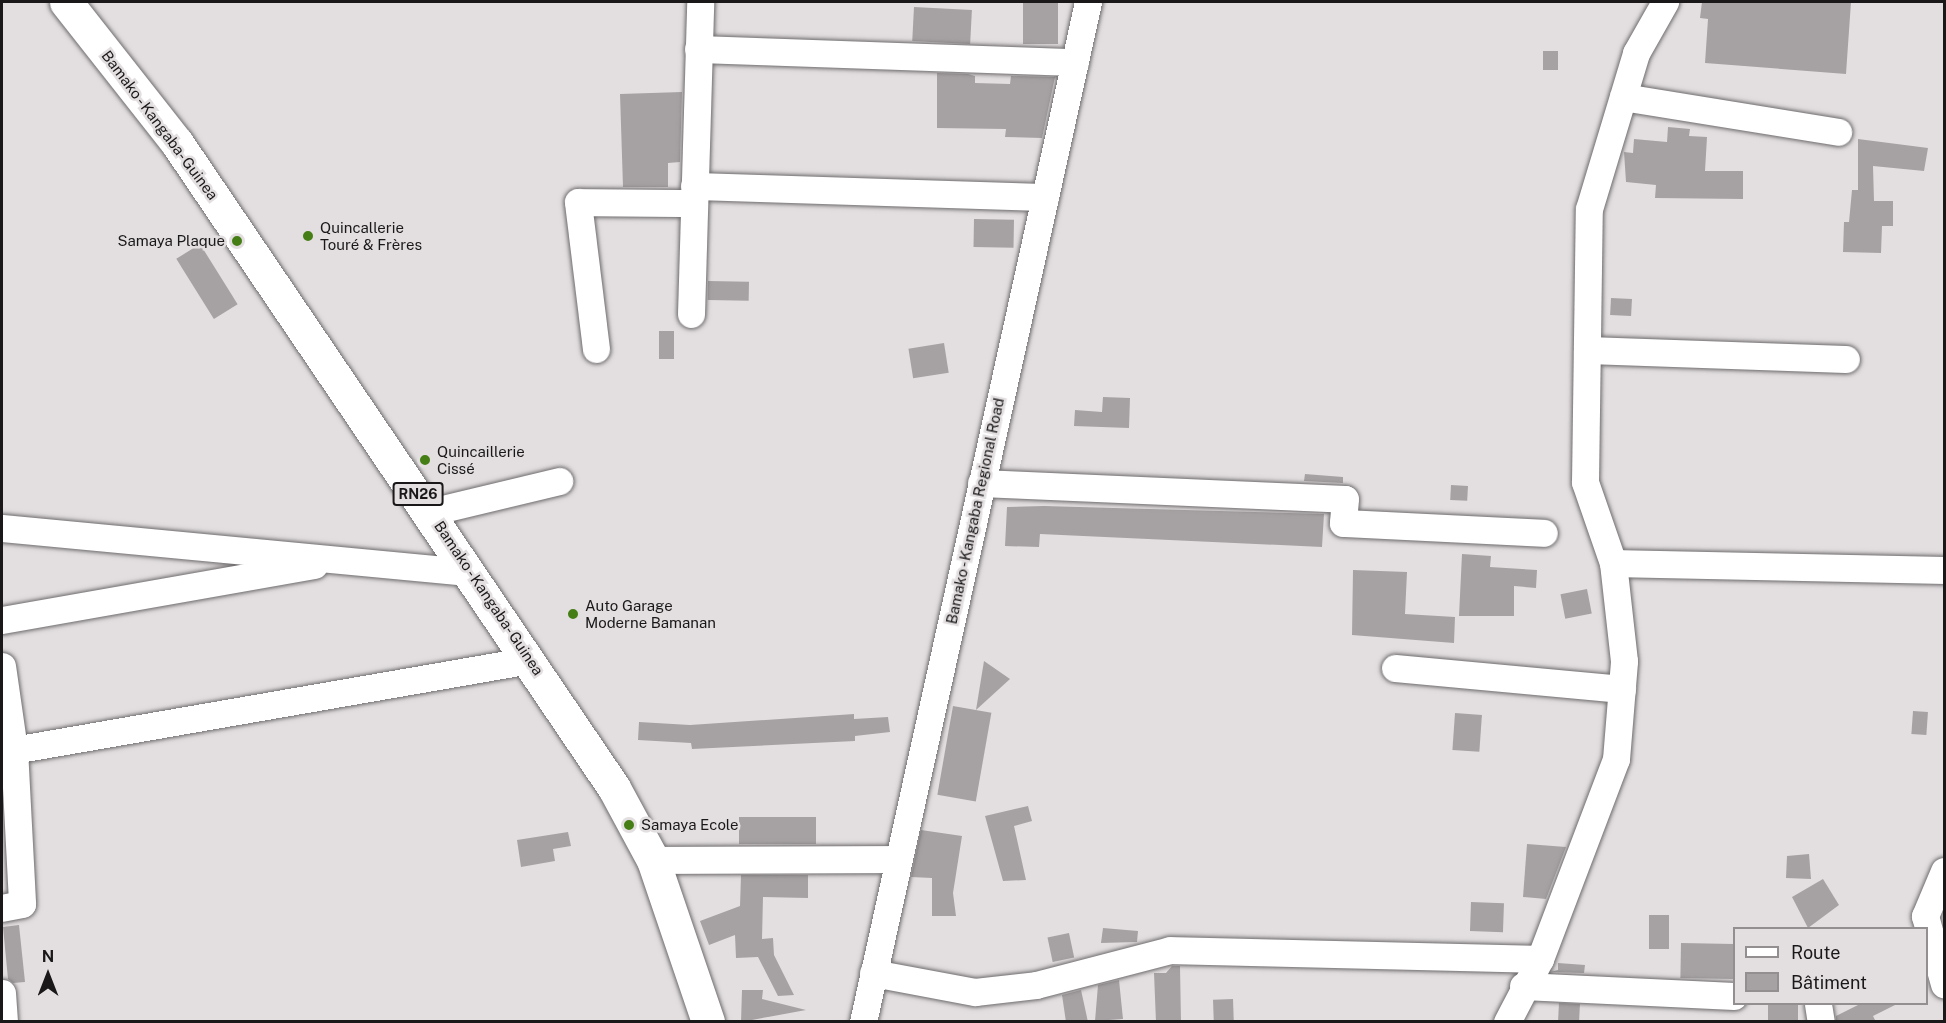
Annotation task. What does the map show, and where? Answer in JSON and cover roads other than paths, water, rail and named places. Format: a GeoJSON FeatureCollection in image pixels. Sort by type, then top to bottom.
{"type":"FeatureCollection","features":[{"type":"Feature","properties":{"kind":"main road","name":"Bamako - Kangaba- Guinea"},"geometry":{"type":"LineString","coordinates":[[66,2],[177,142],[471,572],[614,788],[652,860],[708,1022]]}},
{"type":"Feature","properties":{"kind":"street"},"geometry":{"type":"LineString","coordinates":[[691,314],[700,2]]}},
{"type":"Feature","properties":{"kind":"street","name":"Bamako - Kangaba Regional Road"},"geometry":{"type":"LineString","coordinates":[[862,1022],[1088,2]]}},
{"type":"Feature","properties":{"kind":"street"},"geometry":{"type":"LineString","coordinates":[[1508,1022],[1523,986],[1540,959],[1617,759],[1624,661],[1613,563],[1585,482],[1589,209],[1636,53],[1665,2]]}},
{"type":"Feature","properties":{"kind":"street"},"geometry":{"type":"LineString","coordinates":[[698,49],[1075,62]]}},
{"type":"Feature","properties":{"kind":"street"},"geometry":{"type":"LineString","coordinates":[[1623,97],[1838,132]]}},
{"type":"Feature","properties":{"kind":"street"},"geometry":{"type":"LineString","coordinates":[[596,349],[578,202],[694,194],[1045,197]]}},
{"type":"Feature","properties":{"kind":"street"},"geometry":{"type":"LineString","coordinates":[[1587,350],[1846,359]]}},
{"type":"Feature","properties":{"kind":"street"},"geometry":{"type":"LineString","coordinates":[[430,512],[559,481]]}},
{"type":"Feature","properties":{"kind":"street"},"geometry":{"type":"LineString","coordinates":[[981,483],[1345,499],[1343,524],[1544,533]]}},
{"type":"Feature","properties":{"kind":"street"},"geometry":{"type":"LineString","coordinates":[[2,528],[471,572]]}},
{"type":"Feature","properties":{"kind":"street"},"geometry":{"type":"LineString","coordinates":[[2,620],[349,559]]}},
{"type":"Feature","properties":{"kind":"street"},"geometry":{"type":"LineString","coordinates":[[1613,563],[1944,570]]}},
{"type":"Feature","properties":{"kind":"street"},"geometry":{"type":"LineString","coordinates":[[8,750],[530,660]]}},
{"type":"Feature","properties":{"kind":"street"},"geometry":{"type":"LineString","coordinates":[[2,666],[22,904],[2,908]]}},
{"type":"Feature","properties":{"kind":"street"},"geometry":{"type":"LineString","coordinates":[[1395,668],[1622,689]]}},
{"type":"Feature","properties":{"kind":"street"},"geometry":{"type":"LineString","coordinates":[[652,860],[898,859]]}},
{"type":"Feature","properties":{"kind":"street"},"geometry":{"type":"LineString","coordinates":[[1944,871],[1925,916],[1944,984]]}},
{"type":"Feature","properties":{"kind":"street"},"geometry":{"type":"LineString","coordinates":[[873,973],[975,992],[1036,985],[1170,950],[1540,959]]}},
{"type":"Feature","properties":{"kind":"street"},"geometry":{"type":"LineString","coordinates":[[1523,986],[1733,996]]}},
{"type":"Feature","properties":{"kind":"street"},"geometry":{"type":"LineString","coordinates":[[2,993],[4,1022]]}},
{"type":"Feature","properties":{"kind":"street"},"geometry":{"type":"LineString","coordinates":[[1818,1005],[1821,1022]]}},
{"type":"Feature","properties":{"kind":"place","name":"Quincallerie Touré & Frères"},"geometry":{"type":"Point","coordinates":[308,236]}},
{"type":"Feature","properties":{"kind":"place","name":"Samaya Plaque"},"geometry":{"type":"Point","coordinates":[237,241]}},
{"type":"Feature","properties":{"kind":"place","name":"Quincaillerie Cissé"},"geometry":{"type":"Point","coordinates":[425,460]}},
{"type":"Feature","properties":{"kind":"place","name":"Auto Garage Moderne Bamanan"},"geometry":{"type":"Point","coordinates":[573,614]}},
{"type":"Feature","properties":{"kind":"place","name":"Samaya Ecole"},"geometry":{"type":"Point","coordinates":[629,825]}}]}
